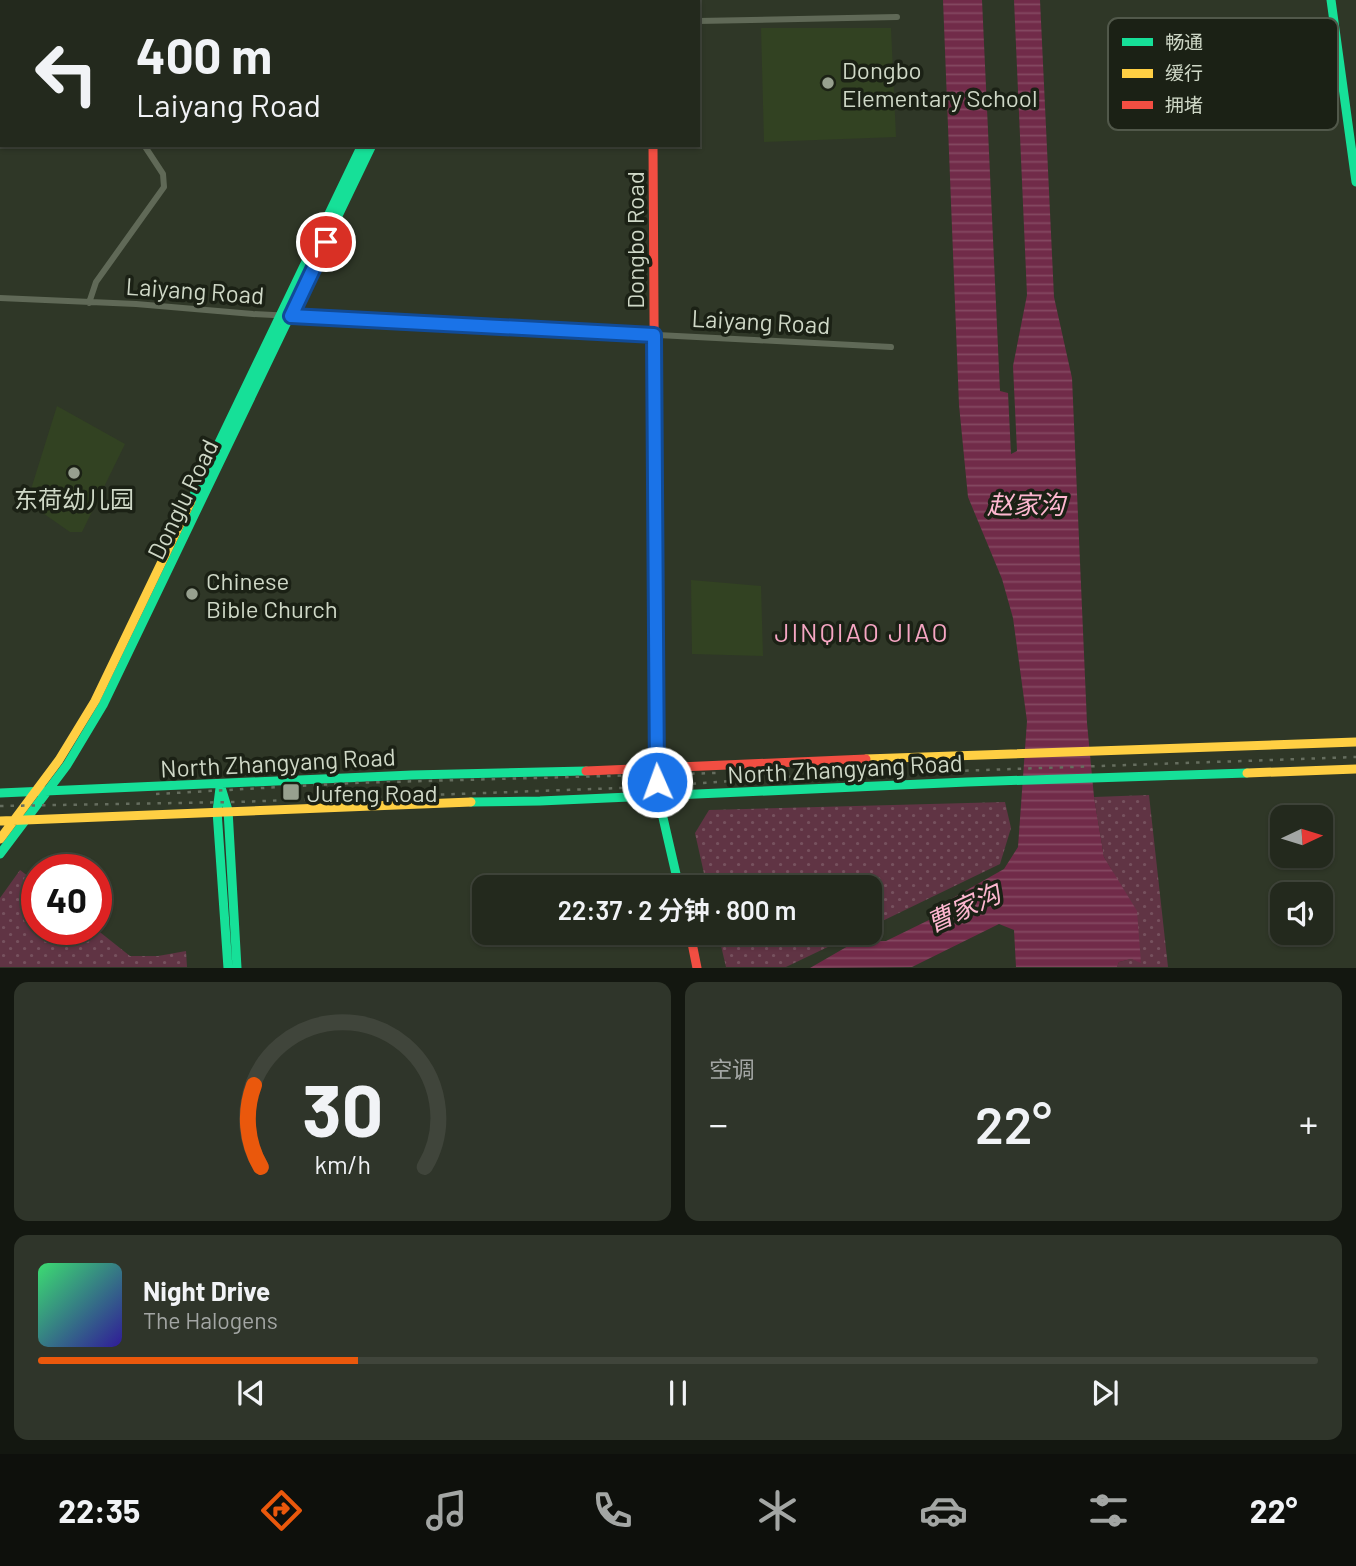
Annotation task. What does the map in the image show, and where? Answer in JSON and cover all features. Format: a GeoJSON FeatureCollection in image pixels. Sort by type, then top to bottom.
{"type":"FeatureCollection","features":[{"type":"Feature","properties":{"kind":"main road"},"geometry":{"type":"LineString","coordinates":[[1331,0],[1333,18]]}},
{"type":"Feature","properties":{"kind":"main road"},"geometry":{"type":"LineString","coordinates":[[1338,57],[1356,182]]}},
{"type":"Feature","properties":{"kind":"main road","name":"Donglu Road"},"geometry":{"type":"LineString","coordinates":[[0,853],[79,746],[112,686],[286,316],[361,147]]}},
{"type":"Feature","properties":{"kind":"main road","name":"Donglu Road"},"geometry":{"type":"LineString","coordinates":[[0,839],[71,741],[109,673],[371,147]]}},
{"type":"Feature","properties":{"kind":"main road","name":"Dongbo Road"},"geometry":{"type":"LineString","coordinates":[[653,147],[656,768],[658,796],[676,875]]}},
{"type":"Feature","properties":{"kind":"main road","name":"North Zhangyang Road"},"geometry":{"type":"LineString","coordinates":[[0,793],[398,775],[1356,742]]}},
{"type":"Feature","properties":{"kind":"main road","name":"North Zhangyang Road"},"geometry":{"type":"LineString","coordinates":[[0,821],[228,810],[1356,769]]}},
{"type":"Feature","properties":{"kind":"main road"},"geometry":{"type":"LineString","coordinates":[[220,785],[228,810],[237,968]]}},
{"type":"Feature","properties":{"kind":"main road"},"geometry":{"type":"LineString","coordinates":[[220,785],[217,811],[228,968]]}},
{"type":"Feature","properties":{"kind":"main road"},"geometry":{"type":"LineString","coordinates":[[693,945],[698,968]]}},
{"type":"Feature","properties":{"kind":"street"},"geometry":{"type":"LineString","coordinates":[[700,21],[897,17]]}},
{"type":"Feature","properties":{"kind":"street"},"geometry":{"type":"LineString","coordinates":[[89,303],[96,282],[164,187],[163,174],[145,147]]}},
{"type":"Feature","properties":{"kind":"street","name":"Laiyang Road"},"geometry":{"type":"LineString","coordinates":[[0,298],[286,316],[891,347]]}},
{"type":"Feature","properties":{"kind":"shaded area","name":"Dongbo Elementary School"},"geometry":{"type":"Polygon","coordinates":[[[761,28],[891,28],[896,137],[764,142],[761,28]]]}},
{"type":"Feature","properties":{"kind":"shaded area","name":"东荷幼儿园"},"geometry":{"type":"Polygon","coordinates":[[[57,406],[125,444],[82,532],[70,532],[27,502],[57,406]]]}},
{"type":"Feature","properties":{"kind":"shaded area"},"geometry":{"type":"Polygon","coordinates":[[[691,580],[761,586],[763,656],[692,654],[691,580]]]}},
{"type":"Feature","properties":{"kind":"shaded area"},"geometry":{"type":"Polygon","coordinates":[[[1149,795],[1168,967],[1117,967],[1119,962],[1131,959],[1141,962],[1113,872],[1104,857],[1094,797],[1149,795]]]}},
{"type":"Feature","properties":{"kind":"shaded area"},"geometry":{"type":"Polygon","coordinates":[[[1005,802],[1011,828],[1000,864],[882,921],[882,875],[704,875],[695,833],[709,810],[1005,802]]]}},
{"type":"Feature","properties":{"kind":"shaded area"},"geometry":{"type":"Polygon","coordinates":[[[20,870],[21,945],[112,945],[112,942],[130,956],[158,956],[186,951],[187,967],[0,967],[0,898],[20,870]]]}},
{"type":"Feature","properties":{"kind":"shaded area"},"geometry":{"type":"Polygon","coordinates":[[[721,945],[832,945],[786,967],[726,967],[721,945]]]}},
{"type":"Feature","properties":{"kind":"water","name":"赵家沟"},"geometry":{"type":"Polygon","coordinates":[[[943,0],[982,0],[1000,391],[1008,393],[1011,454],[1017,451],[1013,366],[1027,295],[1014,0],[1040,0],[1054,297],[1072,378],[1087,723],[1094,797],[1104,857],[1137,911],[1141,963],[1131,959],[1119,962],[1117,967],[1016,967],[1014,930],[999,924],[912,967],[810,968],[850,945],[882,945],[882,941],[931,919],[937,907],[1004,869],[1018,847],[1027,721],[1013,618],[1002,579],[968,497],[959,405],[943,0]]]}},
{"type":"Feature","properties":{"kind":"railway"},"geometry":{"type":"LineString","coordinates":[[0,806],[235,802],[649,787],[785,777],[1356,757]]}},
{"type":"Feature","properties":{"kind":"railway"},"geometry":{"type":"LineString","coordinates":[[156,794],[352,783],[716,773]]}},
{"type":"Feature","properties":{"kind":"traffic: fast"},"geometry":{"type":"LineString","coordinates":[[1331,0],[1333,18]]}},
{"type":"Feature","properties":{"kind":"traffic: fast"},"geometry":{"type":"LineString","coordinates":[[1338,51],[1356,182]]}},
{"type":"Feature","properties":{"kind":"traffic: fast"},"geometry":{"type":"LineString","coordinates":[[191,501],[361,147]]}},
{"type":"Feature","properties":{"kind":"traffic: fast"},"geometry":{"type":"LineString","coordinates":[[0,854],[67,765],[103,705],[371,147]]}},
{"type":"Feature","properties":{"kind":"traffic: fast"},"geometry":{"type":"LineString","coordinates":[[655,483],[656,768],[658,796],[676,875]]}},
{"type":"Feature","properties":{"kind":"traffic: fast"},"geometry":{"type":"LineString","coordinates":[[0,793],[412,775],[586,771]]}},
{"type":"Feature","properties":{"kind":"traffic: fast"},"geometry":{"type":"LineString","coordinates":[[471,802],[1247,773]]}},
{"type":"Feature","properties":{"kind":"traffic: fast"},"geometry":{"type":"LineString","coordinates":[[220,784],[228,810],[237,968]]}},
{"type":"Feature","properties":{"kind":"traffic: fast"},"geometry":{"type":"LineString","coordinates":[[220,788],[217,811],[228,968]]}},
{"type":"Feature","properties":{"kind":"traffic: slow"},"geometry":{"type":"LineString","coordinates":[[0,839],[59,760],[95,701],[191,501]]}},
{"type":"Feature","properties":{"kind":"traffic: slow"},"geometry":{"type":"LineString","coordinates":[[866,759],[1356,742]]}},
{"type":"Feature","properties":{"kind":"traffic: slow"},"geometry":{"type":"LineString","coordinates":[[1247,773],[1356,769]]}},
{"type":"Feature","properties":{"kind":"traffic: slow"},"geometry":{"type":"LineString","coordinates":[[0,821],[471,802]]}},
{"type":"Feature","properties":{"kind":"traffic: jam"},"geometry":{"type":"LineString","coordinates":[[653,147],[655,483]]}},
{"type":"Feature","properties":{"kind":"traffic: jam"},"geometry":{"type":"LineString","coordinates":[[586,771],[866,759]]}},
{"type":"Feature","properties":{"kind":"traffic: jam"},"geometry":{"type":"LineString","coordinates":[[692,945],[697,968]]}},
{"type":"Feature","properties":{"kind":"place","name":"Dongbo Elementary School"},"geometry":{"type":"Point","coordinates":[828,83]}},
{"type":"Feature","properties":{"kind":"place","name":"东荷幼儿园"},"geometry":{"type":"Point","coordinates":[74,473]}},
{"type":"Feature","properties":{"kind":"place","name":"Chinese Bible Church"},"geometry":{"type":"Point","coordinates":[192,594]}},
{"type":"Feature","properties":{"kind":"place","name":"Jufeng Road"},"geometry":{"type":"Point","coordinates":[291,792]}},
{"type":"Feature","properties":{"kind":"district","name":"JINQIAO JIAO"},"geometry":{"type":"Point","coordinates":[862,631]}},
{"type":"Feature","properties":{"kind":"route"},"geometry":{"type":"LineString","coordinates":[[326,242],[291,316],[654,335],[657,782]]}},
{"type":"Feature","properties":{"kind":"water label","name":"曹家沟"},"geometry":{"type":"Point","coordinates":[963,907]}}]}
